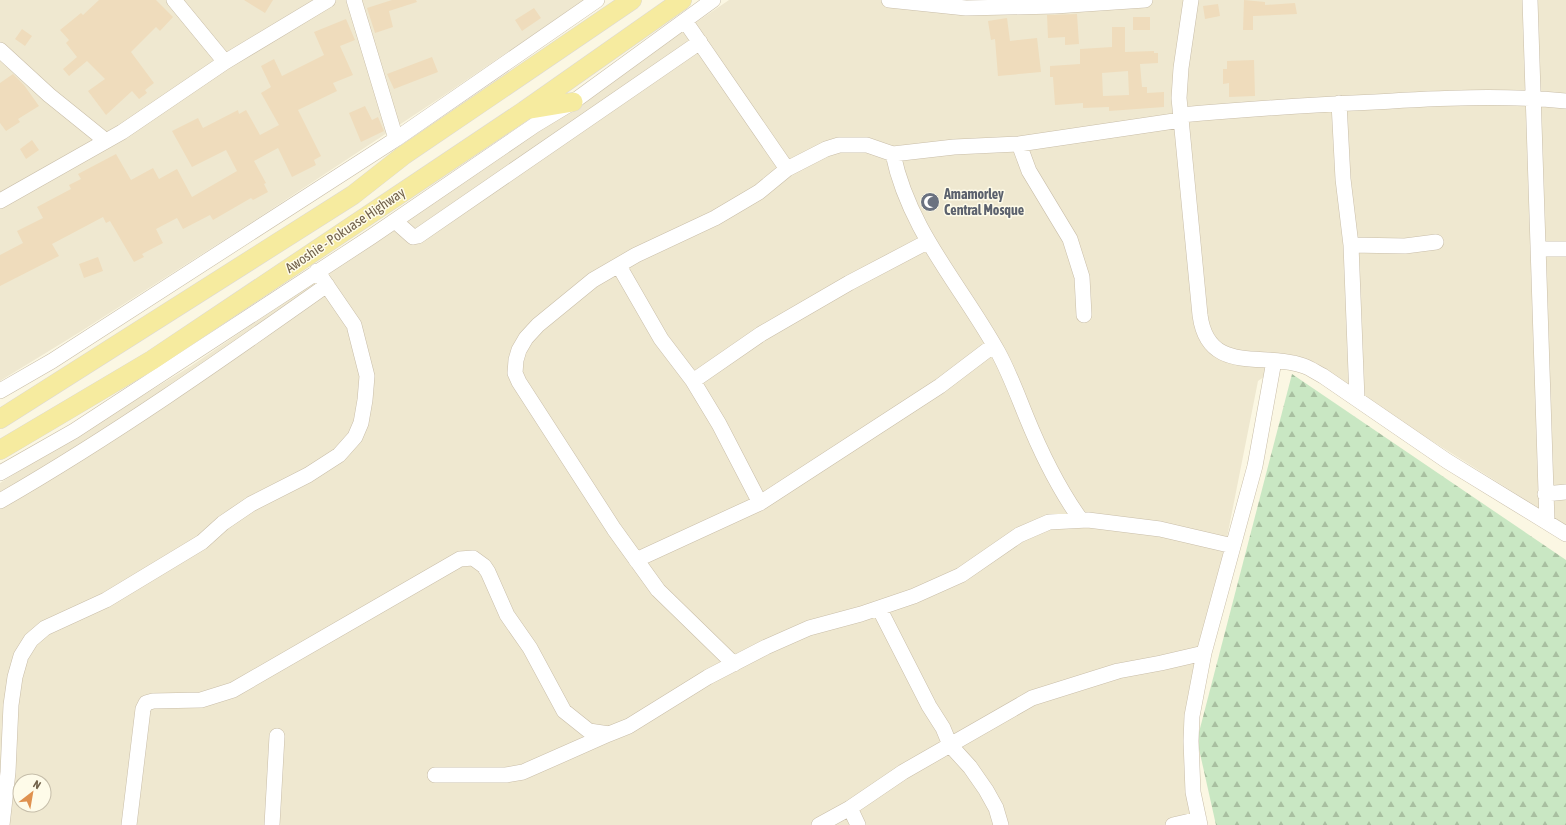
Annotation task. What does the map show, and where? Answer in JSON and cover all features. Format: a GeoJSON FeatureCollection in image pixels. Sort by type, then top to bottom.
{"type":"FeatureCollection","features":[{"type":"Feature","properties":{"kind":"main road","name":"Awoshie - Pokuase Highway"},"geometry":{"type":"LineString","coordinates":[[0,419],[353,195],[404,156],[632,0]]}},
{"type":"Feature","properties":{"kind":"main road","name":"Awoshie - Pokuase Highway"},"geometry":{"type":"LineString","coordinates":[[0,450],[152,360],[524,111],[682,0]]}},
{"type":"Feature","properties":{"kind":"main road"},"geometry":{"type":"LineString","coordinates":[[524,111],[573,102]]}},
{"type":"Feature","properties":{"kind":"main road"},"geometry":{"type":"LineString","coordinates":[[183,303],[198,328]]}},
{"type":"Feature","properties":{"kind":"street"},"geometry":{"type":"LineString","coordinates":[[174,0],[226,62]]}},
{"type":"Feature","properties":{"kind":"street"},"geometry":{"type":"LineString","coordinates":[[0,201],[106,141],[226,62],[328,0]]}},
{"type":"Feature","properties":{"kind":"street"},"geometry":{"type":"LineString","coordinates":[[354,0],[396,139]]}},
{"type":"Feature","properties":{"kind":"street"},"geometry":{"type":"LineString","coordinates":[[0,391],[72,349],[396,139],[597,0]]}},
{"type":"Feature","properties":{"kind":"street"},"geometry":{"type":"LineString","coordinates":[[0,473],[74,431],[395,221],[535,125],[573,102],[713,0]]}},
{"type":"Feature","properties":{"kind":"street"},"geometry":{"type":"LineString","coordinates":[[889,0],[1047,6],[1145,0]]}},
{"type":"Feature","properties":{"kind":"street"},"geometry":{"type":"LineString","coordinates":[[1191,0],[1181,68],[1179,98],[1200,315],[1204,336],[1218,350],[1229,355],[1246,359],[1274,361],[1304,366],[1357,399],[1447,461],[1566,534]]}},
{"type":"Feature","properties":{"kind":"street"},"geometry":{"type":"LineString","coordinates":[[1530,0],[1535,98],[1538,249],[1547,522]]}},
{"type":"Feature","properties":{"kind":"street"},"geometry":{"type":"LineString","coordinates":[[685,21],[787,169]]}},
{"type":"Feature","properties":{"kind":"street"},"geometry":{"type":"LineString","coordinates":[[395,221],[413,237],[418,236],[700,42]]}},
{"type":"Feature","properties":{"kind":"street"},"geometry":{"type":"LineString","coordinates":[[0,50],[49,95],[106,141]]}},
{"type":"Feature","properties":{"kind":"street"},"geometry":{"type":"LineString","coordinates":[[734,664],[658,590],[614,529],[518,382],[515,373],[519,350],[526,338],[538,325],[593,280],[636,255],[715,218],[759,192],[787,169],[826,149],[840,145],[867,144],[893,154],[954,147],[1019,144],[1181,117],[1339,103],[1428,99],[1535,98],[1566,101]]}},
{"type":"Feature","properties":{"kind":"street"},"geometry":{"type":"LineString","coordinates":[[1339,103],[1343,178],[1351,245],[1357,399]]}},
{"type":"Feature","properties":{"kind":"street"},"geometry":{"type":"LineString","coordinates":[[1019,144],[1028,171],[1070,239],[1082,277],[1084,315]]}},
{"type":"Feature","properties":{"kind":"street"},"geometry":{"type":"LineString","coordinates":[[893,154],[897,176],[906,201],[927,242],[994,345],[1011,379],[1052,474],[1063,494],[1081,520]]}},
{"type":"Feature","properties":{"kind":"street"},"geometry":{"type":"LineString","coordinates":[[693,381],[761,334],[849,283],[927,242]]}},
{"type":"Feature","properties":{"kind":"street"},"geometry":{"type":"LineString","coordinates":[[1351,245],[1405,246],[1436,242]]}},
{"type":"Feature","properties":{"kind":"street"},"geometry":{"type":"LineString","coordinates":[[1538,249],[1566,249]]}},
{"type":"Feature","properties":{"kind":"street"},"geometry":{"type":"LineString","coordinates":[[619,266],[661,339],[693,381],[720,424],[760,503]]}},
{"type":"Feature","properties":{"kind":"street"},"geometry":{"type":"LineString","coordinates":[[2,825],[8,779],[11,705],[15,677],[21,656],[31,640],[45,628],[106,600],[202,542],[223,523],[251,504],[308,475],[339,454],[355,437],[365,400],[367,376],[354,325],[317,271]]}},
{"type":"Feature","properties":{"kind":"street"},"geometry":{"type":"LineString","coordinates":[[0,501],[43,476],[211,367],[327,284]]}},
{"type":"Feature","properties":{"kind":"street"},"geometry":{"type":"LineString","coordinates":[[272,302],[282,317]]}},
{"type":"Feature","properties":{"kind":"street"},"geometry":{"type":"LineString","coordinates":[[636,560],[760,503],[940,386],[994,345]]}},
{"type":"Feature","properties":{"kind":"street"},"geometry":{"type":"LineString","coordinates":[[1173,825],[1200,822],[1194,792],[1191,742],[1192,716],[1204,653],[1255,466],[1274,361]]}},
{"type":"Feature","properties":{"kind":"street"},"geometry":{"type":"LineString","coordinates":[[149,383],[157,402]]}},
{"type":"Feature","properties":{"kind":"street"},"geometry":{"type":"LineString","coordinates":[[1545,494],[1566,492]]}},
{"type":"Feature","properties":{"kind":"street"},"geometry":{"type":"LineString","coordinates":[[434,775],[506,775],[523,772],[629,726],[708,677],[766,647],[809,628],[879,608],[914,596],[960,575],[1018,535],[1048,522],[1081,520],[1160,529],[1233,546]]}},
{"type":"Feature","properties":{"kind":"street"},"geometry":{"type":"LineString","coordinates":[[129,825],[142,709],[146,703],[153,701],[201,700],[233,690],[460,559],[466,557],[479,562],[488,572],[507,615],[530,648],[564,711],[589,731],[609,734]]}},
{"type":"Feature","properties":{"kind":"street"},"geometry":{"type":"LineString","coordinates":[[879,608],[929,706],[943,728],[950,745],[970,767],[986,790],[996,808],[1001,825]]}},
{"type":"Feature","properties":{"kind":"street"},"geometry":{"type":"LineString","coordinates":[[819,825],[850,808],[903,772],[1032,698],[1118,671],[1204,653]]}},
{"type":"Feature","properties":{"kind":"street"},"geometry":{"type":"LineString","coordinates":[[272,825],[277,736]]}},
{"type":"Feature","properties":{"kind":"street"},"geometry":{"type":"LineString","coordinates":[[850,808],[858,825]]}},
{"type":"Feature","properties":{"kind":"shaded area"},"geometry":{"type":"Polygon","coordinates":[[[0,0],[584,0],[440,98],[246,226],[0,381],[0,0]]]}},
{"type":"Feature","properties":{"kind":"shaded area"},"geometry":{"type":"Polygon","coordinates":[[[729,0],[1566,0],[1566,525],[1295,355],[1258,381],[1185,749],[1201,825],[0,825],[0,483],[191,366],[729,0]]]}},
{"type":"Feature","properties":{"kind":"green space"},"geometry":{"type":"Polygon","coordinates":[[[1292,374],[1566,560],[1566,825],[1216,825],[1197,740],[1292,374]]]}},
{"type":"Feature","properties":{"kind":"building"},"geometry":{"type":"Polygon","coordinates":[[[99,0],[156,0],[173,17],[160,31],[156,27],[131,52],[154,83],[145,90],[147,93],[139,99],[132,91],[106,115],[88,91],[105,79],[87,61],[69,76],[63,69],[77,57],[66,43],[69,40],[60,30],[81,13],[83,15],[99,0]]]}},
{"type":"Feature","properties":{"kind":"building"},"geometry":{"type":"Polygon","coordinates":[[[244,0],[273,0],[265,13],[244,0]]]}},
{"type":"Feature","properties":{"kind":"building"},"geometry":{"type":"Polygon","coordinates":[[[392,0],[416,0],[417,2],[389,11],[393,27],[375,33],[367,8],[392,0]]]}},
{"type":"Feature","properties":{"kind":"building"},"geometry":{"type":"Polygon","coordinates":[[[1244,0],[1265,2],[1265,5],[1295,3],[1297,14],[1253,16],[1253,30],[1243,30],[1244,0]]]}},
{"type":"Feature","properties":{"kind":"building"},"geometry":{"type":"Polygon","coordinates":[[[1218,4],[1220,16],[1205,19],[1203,6],[1218,4]]]}},
{"type":"Feature","properties":{"kind":"building"},"geometry":{"type":"Polygon","coordinates":[[[534,8],[541,18],[522,31],[515,20],[534,8]]]}},
{"type":"Feature","properties":{"kind":"building"},"geometry":{"type":"Polygon","coordinates":[[[1077,14],[1079,44],[1065,45],[1065,37],[1048,38],[1047,15],[1077,14]]]}},
{"type":"Feature","properties":{"kind":"building"},"geometry":{"type":"Polygon","coordinates":[[[1133,17],[1150,17],[1150,30],[1133,30],[1133,17]]]}},
{"type":"Feature","properties":{"kind":"building"},"geometry":{"type":"Polygon","coordinates":[[[1007,18],[1010,41],[1037,38],[1041,72],[998,76],[995,39],[991,40],[988,21],[1007,18]]]}},
{"type":"Feature","properties":{"kind":"building"},"geometry":{"type":"Polygon","coordinates":[[[346,19],[355,40],[340,46],[353,75],[333,83],[337,91],[298,110],[321,156],[314,160],[316,165],[292,177],[278,148],[254,161],[266,183],[264,184],[268,192],[253,200],[251,198],[213,220],[210,215],[183,229],[177,218],[156,229],[163,243],[142,254],[144,257],[134,262],[110,221],[106,223],[103,217],[52,244],[59,256],[0,286],[0,255],[23,243],[17,231],[43,218],[37,207],[71,189],[69,185],[81,179],[78,174],[116,154],[131,180],[153,168],[159,179],[177,169],[192,197],[237,171],[226,150],[192,167],[172,131],[198,118],[203,128],[238,110],[239,114],[246,110],[260,135],[279,125],[261,93],[271,87],[261,66],[274,59],[282,76],[324,55],[314,32],[346,19]]]}},
{"type":"Feature","properties":{"kind":"building"},"geometry":{"type":"Polygon","coordinates":[[[1112,27],[1125,27],[1125,52],[1154,51],[1154,53],[1158,53],[1158,63],[1140,64],[1142,87],[1147,87],[1147,93],[1164,92],[1164,107],[1109,111],[1109,107],[1083,108],[1083,103],[1055,105],[1053,77],[1050,77],[1050,66],[1080,64],[1080,49],[1112,47],[1112,27]],[[1128,71],[1102,73],[1103,96],[1129,95],[1128,71]]]}},
{"type":"Feature","properties":{"kind":"building"},"geometry":{"type":"Polygon","coordinates":[[[22,29],[32,36],[25,46],[15,39],[22,29]]]}},
{"type":"Feature","properties":{"kind":"building"},"geometry":{"type":"Polygon","coordinates":[[[432,57],[438,72],[394,89],[387,74],[432,57]]]}},
{"type":"Feature","properties":{"kind":"building"},"geometry":{"type":"Polygon","coordinates":[[[1254,60],[1255,96],[1229,97],[1229,83],[1223,84],[1223,69],[1227,69],[1227,61],[1254,60]]]}},
{"type":"Feature","properties":{"kind":"building"},"geometry":{"type":"Polygon","coordinates":[[[13,74],[24,85],[39,106],[18,119],[20,122],[6,131],[0,123],[0,83],[13,74]]]}},
{"type":"Feature","properties":{"kind":"building"},"geometry":{"type":"Polygon","coordinates":[[[365,106],[372,120],[378,117],[384,131],[361,142],[349,113],[365,106]]]}},
{"type":"Feature","properties":{"kind":"building"},"geometry":{"type":"Polygon","coordinates":[[[32,140],[39,150],[26,159],[20,149],[32,140]]]}},
{"type":"Feature","properties":{"kind":"building"},"geometry":{"type":"Polygon","coordinates":[[[98,257],[103,271],[84,278],[79,264],[98,257]]]}},
{"type":"Feature","properties":{"kind":"place","name":"Amamorley Central Mosque"},"geometry":{"type":"Point","coordinates":[930,202]}}]}
